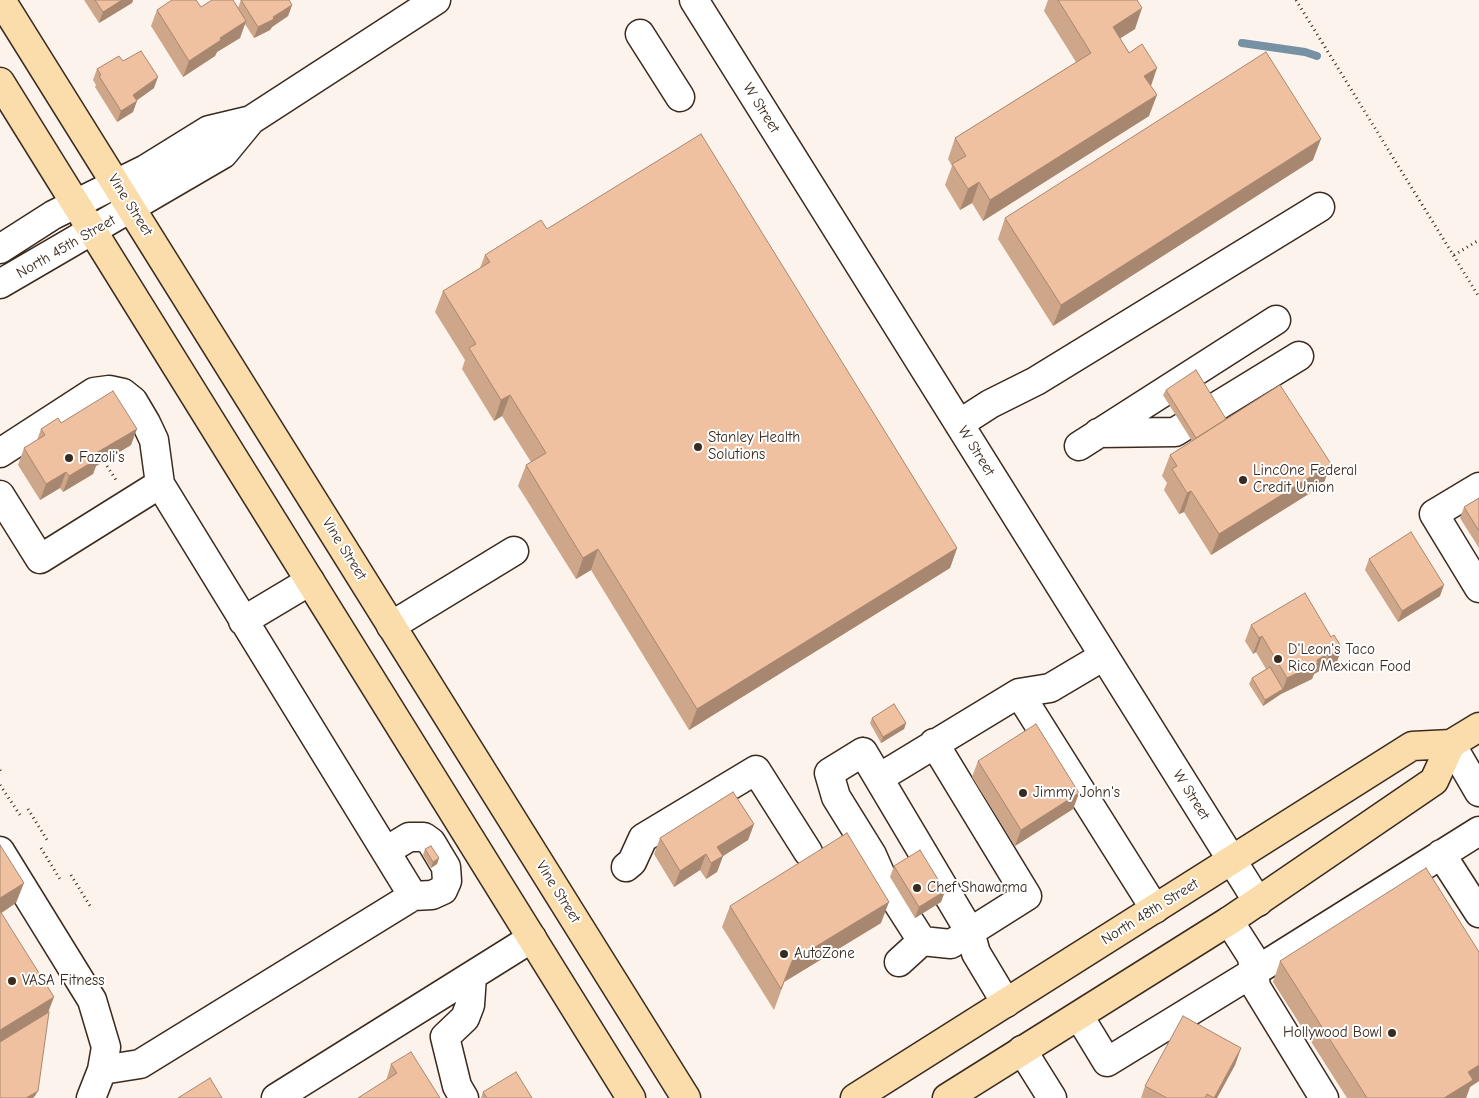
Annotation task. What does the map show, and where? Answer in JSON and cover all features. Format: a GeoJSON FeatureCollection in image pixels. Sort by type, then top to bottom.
{"type":"FeatureCollection","features":[{"type":"Feature","properties":{"kind":"main road","name":"Vine Street"},"geometry":{"type":"LineString","coordinates":[[8,2],[116,183],[686,1098]]}},
{"type":"Feature","properties":{"kind":"main road"},"geometry":{"type":"LineString","coordinates":[[0,82],[631,1098]]}},
{"type":"Feature","properties":{"kind":"main road","name":"North 48th Street"},"geometry":{"type":"LineString","coordinates":[[856,1098],[1412,746],[1451,744],[1479,727]]}},
{"type":"Feature","properties":{"kind":"main road"},"geometry":{"type":"LineString","coordinates":[[947,1098],[1230,921],[1434,781],[1451,744]]}},
{"type":"Feature","properties":{"kind":"street","name":"North 45th Street"},"geometry":{"type":"LineString","coordinates":[[0,284],[223,154],[251,120],[436,0]]}},
{"type":"Feature","properties":{"kind":"street","name":"W Street"},"geometry":{"type":"LineString","coordinates":[[694,0],[1258,902]]}},
{"type":"Feature","properties":{"kind":"street"},"geometry":{"type":"LineString","coordinates":[[640,34],[680,97]]}},
{"type":"Feature","properties":{"kind":"street","name":"North 45th Street"},"geometry":{"type":"LineString","coordinates":[[0,249],[54,215],[146,169],[209,130],[251,120]]}},
{"type":"Feature","properties":{"kind":"street"},"geometry":{"type":"LineString","coordinates":[[959,424],[990,404],[1036,381],[1320,207]]}},
{"type":"Feature","properties":{"kind":"street"},"geometry":{"type":"LineString","coordinates":[[1276,320],[1088,440],[1174,432],[1299,356]]}},
{"type":"Feature","properties":{"kind":"street"},"geometry":{"type":"LineString","coordinates":[[0,453],[94,392],[109,390],[123,393],[133,402],[154,440],[160,484],[413,896]]}},
{"type":"Feature","properties":{"kind":"street"},"geometry":{"type":"LineString","coordinates":[[0,496],[40,559],[160,484]]}},
{"type":"Feature","properties":{"kind":"street"},"geometry":{"type":"LineString","coordinates":[[1479,487],[1434,514],[1479,588]]}},
{"type":"Feature","properties":{"kind":"street"},"geometry":{"type":"LineString","coordinates":[[391,626],[514,551]]}},
{"type":"Feature","properties":{"kind":"street"},"geometry":{"type":"LineString","coordinates":[[243,622],[310,581]]}},
{"type":"Feature","properties":{"kind":"street"},"geometry":{"type":"LineString","coordinates":[[879,778],[1019,693],[1050,688],[1104,656]]}},
{"type":"Feature","properties":{"kind":"street"},"geometry":{"type":"LineString","coordinates":[[1019,693],[1155,909]]}},
{"type":"Feature","properties":{"kind":"street"},"geometry":{"type":"LineString","coordinates":[[899,962],[922,941],[951,944],[1027,896],[934,743]]}},
{"type":"Feature","properties":{"kind":"street"},"geometry":{"type":"LineString","coordinates":[[1451,744],[1479,792]]}},
{"type":"Feature","properties":{"kind":"street"},"geometry":{"type":"LineString","coordinates":[[922,941],[883,880],[872,855],[836,797],[829,773],[862,752],[970,932],[976,954],[1006,1003]]}},
{"type":"Feature","properties":{"kind":"street"},"geometry":{"type":"LineString","coordinates":[[626,867],[632,862],[643,838],[756,770],[808,852]]}},
{"type":"Feature","properties":{"kind":"street"},"geometry":{"type":"LineString","coordinates":[[1079,1016],[1107,1062],[1479,831]]}},
{"type":"Feature","properties":{"kind":"street"},"geometry":{"type":"LineString","coordinates":[[102,1070],[140,1064],[413,896],[432,895],[443,890],[447,882],[446,867],[431,842],[424,837],[409,837],[386,851]]}},
{"type":"Feature","properties":{"kind":"street"},"geometry":{"type":"LineString","coordinates":[[0,851],[92,1000],[106,1047],[102,1070],[91,1098]]}},
{"type":"Feature","properties":{"kind":"street"},"geometry":{"type":"LineString","coordinates":[[1441,854],[1479,913]]}},
{"type":"Feature","properties":{"kind":"street"},"geometry":{"type":"LineString","coordinates":[[1230,921],[1252,957],[1256,987],[1324,1098]]}},
{"type":"Feature","properties":{"kind":"street"},"geometry":{"type":"LineString","coordinates":[[276,1098],[532,938]]}},
{"type":"Feature","properties":{"kind":"street"},"geometry":{"type":"LineString","coordinates":[[464,1098],[457,1086],[445,1038],[465,1018],[470,1005],[472,976]]}},
{"type":"Feature","properties":{"kind":"street"},"geometry":{"type":"LineString","coordinates":[[1022,1050],[1052,1098]]}},
{"type":"Feature","properties":{"kind":"path"},"geometry":{"type":"LineString","coordinates":[[1296,0],[1479,297]]}},
{"type":"Feature","properties":{"kind":"path"},"geometry":{"type":"LineString","coordinates":[[1454,255],[1479,240]]}},
{"type":"Feature","properties":{"kind":"path"},"geometry":{"type":"LineString","coordinates":[[0,785],[20,815]]}},
{"type":"Feature","properties":{"kind":"path"},"geometry":{"type":"LineString","coordinates":[[28,809],[49,843]]}},
{"type":"Feature","properties":{"kind":"path"},"geometry":{"type":"LineString","coordinates":[[41,848],[61,881]]}},
{"type":"Feature","properties":{"kind":"path"},"geometry":{"type":"LineString","coordinates":[[71,875],[92,908]]}},
{"type":"Feature","properties":{"kind":"building"},"geometry":{"type":"Polygon","coordinates":[[[95,0],[122,0],[103,12],[95,0]]]}},
{"type":"Feature","properties":{"kind":"building"},"geometry":{"type":"Polygon","coordinates":[[[172,0],[196,0],[201,7],[212,0],[233,0],[246,21],[189,61],[157,10],[172,0]]]}},
{"type":"Feature","properties":{"kind":"building"},"geometry":{"type":"Polygon","coordinates":[[[241,0],[289,0],[292,5],[273,17],[274,19],[258,27],[241,0]]]}},
{"type":"Feature","properties":{"kind":"building"},"geometry":{"type":"Polygon","coordinates":[[[1058,0],[1137,0],[1142,8],[1113,27],[1129,53],[1142,44],[1157,68],[1144,76],[1157,95],[990,200],[979,182],[968,189],[952,164],[966,156],[955,138],[1091,53],[1058,0]]]}},
{"type":"Feature","properties":{"kind":"building"},"geometry":{"type":"Polygon","coordinates":[[[141,51],[158,77],[133,95],[137,101],[121,111],[99,76],[101,75],[97,69],[119,56],[123,61],[141,51]]]}},
{"type":"Feature","properties":{"kind":"building"},"geometry":{"type":"Polygon","coordinates":[[[1266,52],[1321,139],[1061,305],[1005,218],[1266,52]]]}},
{"type":"Feature","properties":{"kind":"building","name":"Stanley Health Solutions"},"geometry":{"type":"Polygon","coordinates":[[[701,134],[957,548],[697,709],[598,549],[583,558],[526,465],[546,453],[510,395],[501,400],[469,348],[476,344],[443,291],[490,262],[485,255],[541,220],[547,229],[701,134]]]}},
{"type":"Feature","properties":{"kind":"building"},"geometry":{"type":"Polygon","coordinates":[[[1196,370],[1226,419],[1196,438],[1166,390],[1196,370]]]}},
{"type":"Feature","properties":{"kind":"building","name":"LincOne Federal Credit Union"},"geometry":{"type":"Polygon","coordinates":[[[1280,385],[1331,464],[1219,534],[1191,491],[1187,493],[1172,469],[1177,466],[1170,455],[1280,385]]]}},
{"type":"Feature","properties":{"kind":"building","name":"Fazoli's"},"geometry":{"type":"Polygon","coordinates":[[[113,391],[137,429],[96,453],[99,458],[69,476],[66,472],[46,484],[24,448],[45,435],[41,429],[58,418],[61,423],[113,391]]]}},
{"type":"Feature","properties":{"kind":"building"},"geometry":{"type":"Polygon","coordinates":[[[1479,498],[1479,531],[1464,507],[1479,498]]]}},
{"type":"Feature","properties":{"kind":"building"},"geometry":{"type":"Polygon","coordinates":[[[1411,532],[1444,585],[1402,611],[1369,559],[1411,532]]]}},
{"type":"Feature","properties":{"kind":"building"},"geometry":{"type":"Polygon","coordinates":[[[1305,593],[1331,637],[1334,635],[1342,648],[1328,656],[1327,654],[1317,660],[1318,663],[1287,678],[1262,636],[1259,638],[1251,625],[1305,593]]]}},
{"type":"Feature","properties":{"kind":"building"},"geometry":{"type":"Polygon","coordinates":[[[1270,667],[1283,689],[1265,700],[1252,678],[1270,667]]]}},
{"type":"Feature","properties":{"kind":"building"},"geometry":{"type":"Polygon","coordinates":[[[894,704],[906,723],[883,737],[872,718],[894,704]]]}},
{"type":"Feature","properties":{"kind":"building","name":"Jimmy John's"},"geometry":{"type":"Polygon","coordinates":[[[1036,724],[1079,793],[1021,830],[978,761],[1036,724]]]}},
{"type":"Feature","properties":{"kind":"building"},"geometry":{"type":"Polygon","coordinates":[[[733,792],[754,824],[717,847],[723,856],[711,863],[706,854],[680,871],[660,838],[733,792]]]}},
{"type":"Feature","properties":{"kind":"building","name":"AutoZone"},"geometry":{"type":"Polygon","coordinates":[[[847,833],[889,902],[792,961],[781,989],[730,906],[847,833]]]}},
{"type":"Feature","properties":{"kind":"building"},"geometry":{"type":"Polygon","coordinates":[[[0,845],[24,883],[0,898],[0,845]]]}},
{"type":"Feature","properties":{"kind":"building"},"geometry":{"type":"Polygon","coordinates":[[[431,846],[439,858],[433,862],[425,849],[431,846]]]}},
{"type":"Feature","properties":{"kind":"building"},"geometry":{"type":"Polygon","coordinates":[[[920,850],[945,891],[919,907],[894,866],[920,850]]]}},
{"type":"Feature","properties":{"kind":"building","name":"Hollywood Bowl"},"geometry":{"type":"Polygon","coordinates":[[[1426,868],[1479,952],[1479,1065],[1468,1072],[1473,1080],[1444,1098],[1367,1098],[1280,961],[1426,868]]]}},
{"type":"Feature","properties":{"kind":"building"},"geometry":{"type":"Polygon","coordinates":[[[0,911],[54,997],[0,1030],[0,911]]]}},
{"type":"Feature","properties":{"kind":"building"},"geometry":{"type":"Polygon","coordinates":[[[49,1012],[38,1091],[26,1098],[0,1098],[0,1042],[49,1012]]]}},
{"type":"Feature","properties":{"kind":"building"},"geometry":{"type":"Polygon","coordinates":[[[1183,1016],[1241,1048],[1214,1098],[1207,1094],[1205,1098],[1167,1098],[1145,1086],[1183,1016]]]}},
{"type":"Feature","properties":{"kind":"building"},"geometry":{"type":"Polygon","coordinates":[[[411,1052],[440,1098],[358,1098],[397,1073],[391,1064],[411,1052]]]}},
{"type":"Feature","properties":{"kind":"building"},"geometry":{"type":"Polygon","coordinates":[[[516,1072],[532,1098],[487,1098],[483,1092],[516,1072]]]}},
{"type":"Feature","properties":{"kind":"building"},"geometry":{"type":"Polygon","coordinates":[[[210,1078],[222,1098],[178,1098],[210,1078]]]}},
{"type":"Feature","properties":{"kind":"waterway"},"geometry":{"type":"LineString","coordinates":[[1242,43],[1305,52],[1317,56]]}},
{"type":"Feature","properties":{"kind":"place","name":"Stanley Health Solutions"},"geometry":{"type":"Point","coordinates":[698,447]}},
{"type":"Feature","properties":{"kind":"place","name":"Fazoli's"},"geometry":{"type":"Point","coordinates":[69,458]}},
{"type":"Feature","properties":{"kind":"place","name":"LincOne Federal Credit Union"},"geometry":{"type":"Point","coordinates":[1243,480]}},
{"type":"Feature","properties":{"kind":"place","name":"D'Leon's Taco Rico Mexican Food"},"geometry":{"type":"Point","coordinates":[1278,659]}},
{"type":"Feature","properties":{"kind":"place","name":"Jimmy John's"},"geometry":{"type":"Point","coordinates":[1023,793]}},
{"type":"Feature","properties":{"kind":"place","name":"Chef Shawarma"},"geometry":{"type":"Point","coordinates":[917,888]}},
{"type":"Feature","properties":{"kind":"place","name":"AutoZone"},"geometry":{"type":"Point","coordinates":[784,954]}},
{"type":"Feature","properties":{"kind":"place","name":"VASA Fitness"},"geometry":{"type":"Point","coordinates":[12,981]}},
{"type":"Feature","properties":{"kind":"place","name":"Hollywood Bowl"},"geometry":{"type":"Point","coordinates":[1392,1033]}}]}
